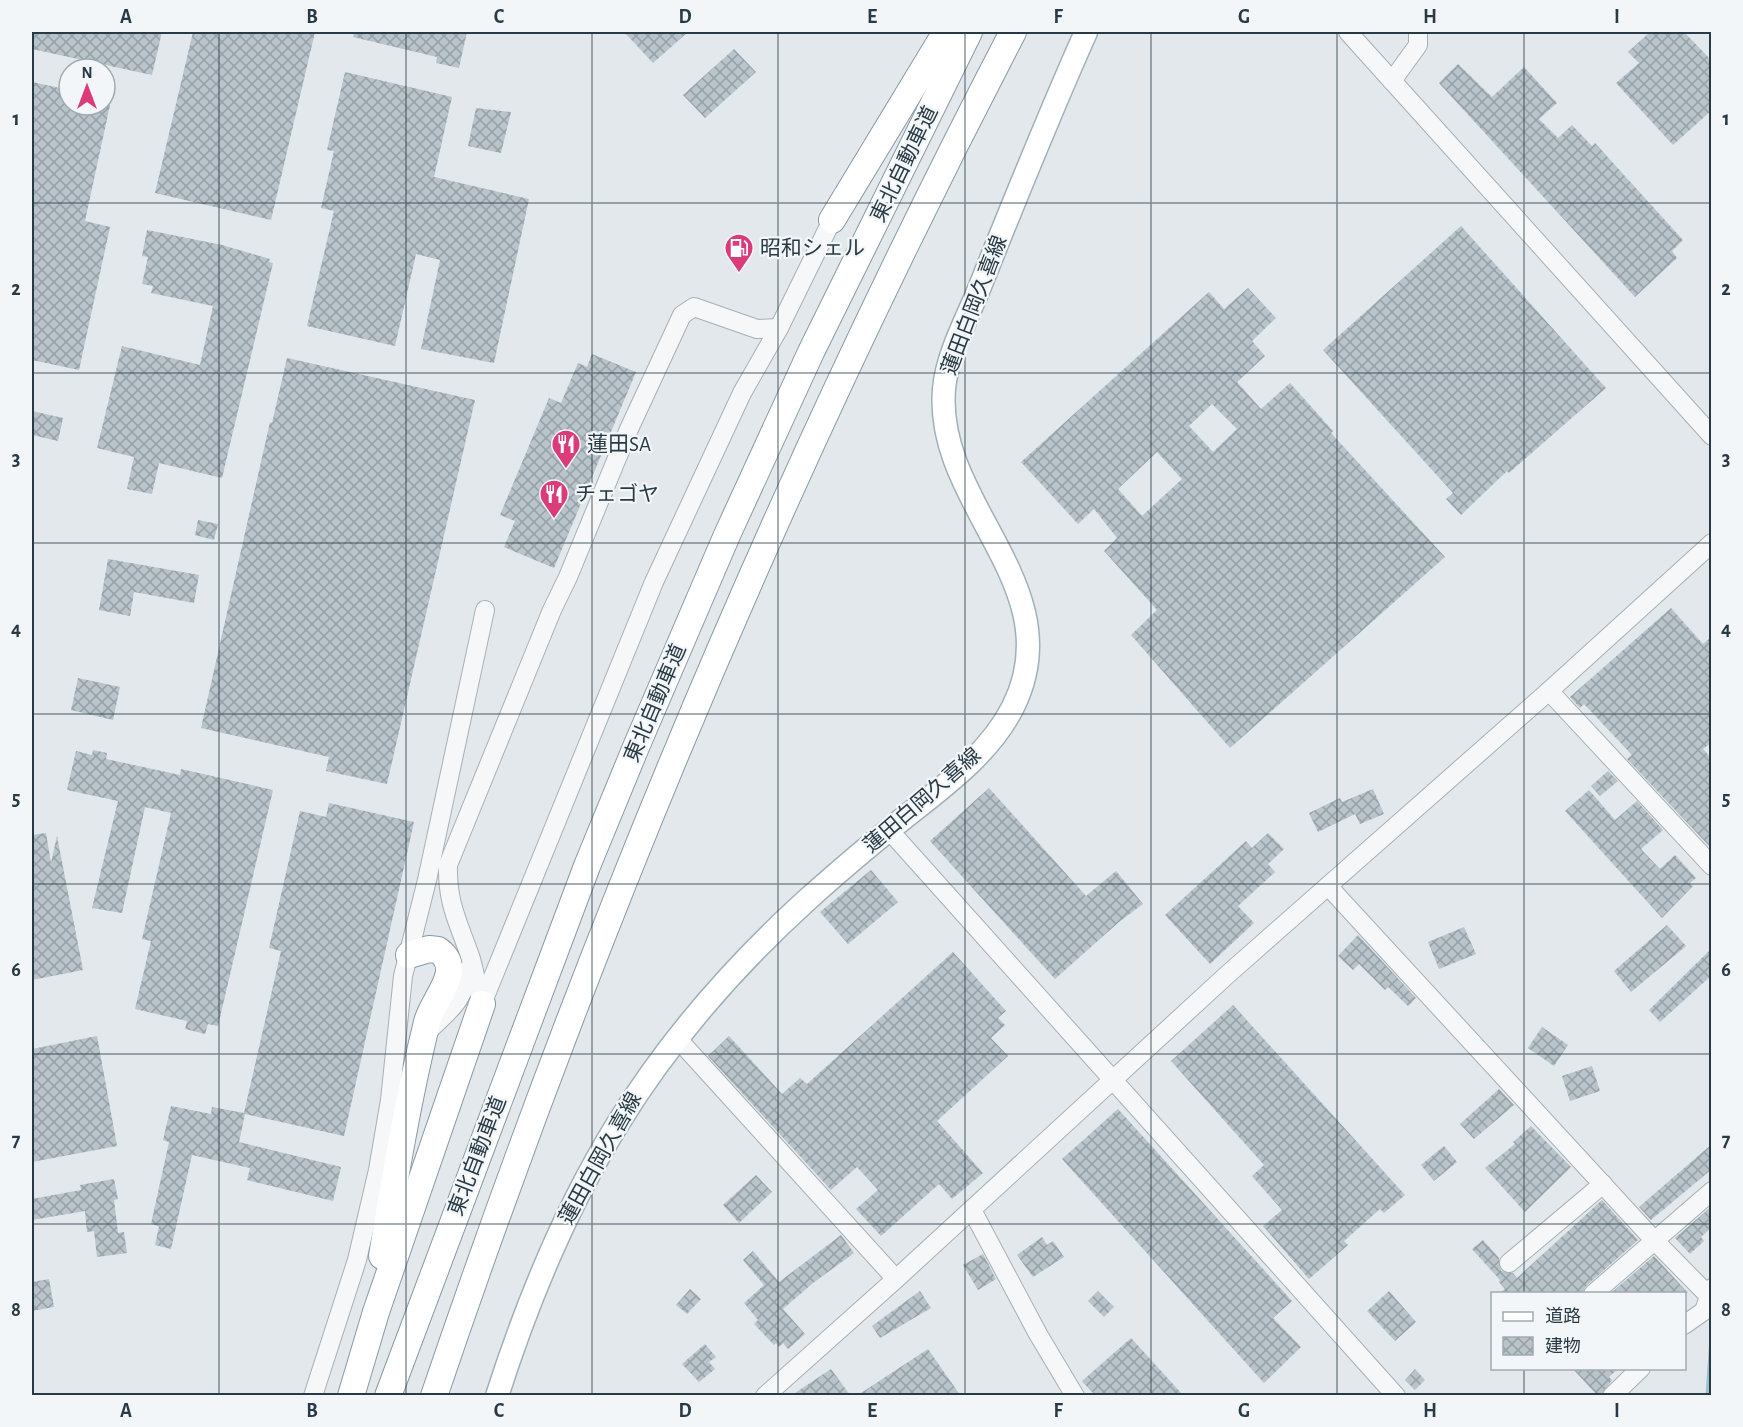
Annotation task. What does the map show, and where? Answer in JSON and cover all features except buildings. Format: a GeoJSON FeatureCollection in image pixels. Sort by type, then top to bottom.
{"type":"FeatureCollection","features":[{"type":"Feature","properties":{"kind":"highway"},"geometry":{"type":"LineString","coordinates":[[832,220],[946,32]]}},
{"type":"Feature","properties":{"kind":"highway","name":"東北自動車道"},"geometry":{"type":"LineString","coordinates":[[388,1395],[587,866],[636,747],[727,535],[811,352],[969,32]]}},
{"type":"Feature","properties":{"kind":"highway","name":"東北自動車道"},"geometry":{"type":"LineString","coordinates":[[434,1395],[536,1105],[626,879],[735,617],[856,348],[1013,32]]}},
{"type":"Feature","properties":{"kind":"highway"},"geometry":{"type":"LineString","coordinates":[[376,1312],[402,1142],[424,1035],[431,1010],[450,973],[449,962],[443,953],[435,949],[409,955]]}},
{"type":"Feature","properties":{"kind":"highway"},"geometry":{"type":"LineString","coordinates":[[351,1395],[376,1312],[482,1004]]}},
{"type":"Feature","properties":{"kind":"main road","name":"蓮田白岡久喜線"},"geometry":{"type":"LineString","coordinates":[[497,1395],[538,1283],[578,1193],[617,1121],[676,1037],[755,949],[812,895],[937,792],[984,747],[1012,710],[1026,668],[1028,636],[1024,606],[1005,561],[966,486],[947,427],[944,391],[946,374],[964,326],[1048,116],[1086,32]]}},
{"type":"Feature","properties":{"kind":"street"},"geometry":{"type":"LineString","coordinates":[[1348,32],[1518,217],[1712,436]]}},
{"type":"Feature","properties":{"kind":"street"},"geometry":{"type":"LineString","coordinates":[[1392,81],[1418,45],[1418,32]]}},
{"type":"Feature","properties":{"kind":"street"},"geometry":{"type":"LineString","coordinates":[[482,1004],[654,582],[742,393],[778,328],[832,220]]}},
{"type":"Feature","properties":{"kind":"street"},"geometry":{"type":"LineString","coordinates":[[482,1004],[471,960],[450,902],[448,865],[629,429],[682,315],[694,307],[757,329],[778,328]]}},
{"type":"Feature","properties":{"kind":"street"},"geometry":{"type":"LineString","coordinates":[[765,1395],[972,1210],[1113,1078],[1710,548]]}},
{"type":"Feature","properties":{"kind":"street"},"geometry":{"type":"LineString","coordinates":[[313,1395],[353,1271],[378,1170],[391,1091],[401,988],[485,610]]}},
{"type":"Feature","properties":{"kind":"street"},"geometry":{"type":"LineString","coordinates":[[1549,691],[1712,866]]}},
{"type":"Feature","properties":{"kind":"street"},"geometry":{"type":"LineString","coordinates":[[889,830],[1396,1395]]}},
{"type":"Feature","properties":{"kind":"street"},"geometry":{"type":"LineString","coordinates":[[1328,886],[1653,1239],[1710,1292],[1704,1311],[1686,1324]]}},
{"type":"Feature","properties":{"kind":"street"},"geometry":{"type":"LineString","coordinates":[[424,1035],[454,1007],[465,990],[471,960]]}},
{"type":"Feature","properties":{"kind":"street"},"geometry":{"type":"LineString","coordinates":[[676,1037],[896,1279]]}},
{"type":"Feature","properties":{"kind":"street"},"geometry":{"type":"LineString","coordinates":[[1509,1263],[1603,1184]]}},
{"type":"Feature","properties":{"kind":"street"},"geometry":{"type":"LineString","coordinates":[[1594,1292],[1653,1239],[1712,1191]]}},
{"type":"Feature","properties":{"kind":"street"},"geometry":{"type":"LineString","coordinates":[[972,1210],[1038,1334],[1075,1395]]}},
{"type":"Feature","properties":{"kind":"street"},"geometry":{"type":"LineString","coordinates":[[1611,1395],[1639,1370]]}},
{"type":"Feature","properties":{"kind":"waterway"},"geometry":{"type":"LineString","coordinates":[[1708,1396],[1712,1338]]}},
{"type":"Feature","properties":{"kind":"place","name":"昭和シェル"},"geometry":{"type":"Point","coordinates":[739,274]}},
{"type":"Feature","properties":{"kind":"place","name":"蓮田SA"},"geometry":{"type":"Point","coordinates":[566,470]}},
{"type":"Feature","properties":{"kind":"place","name":"チェゴヤ"},"geometry":{"type":"Point","coordinates":[554,520]}}]}
